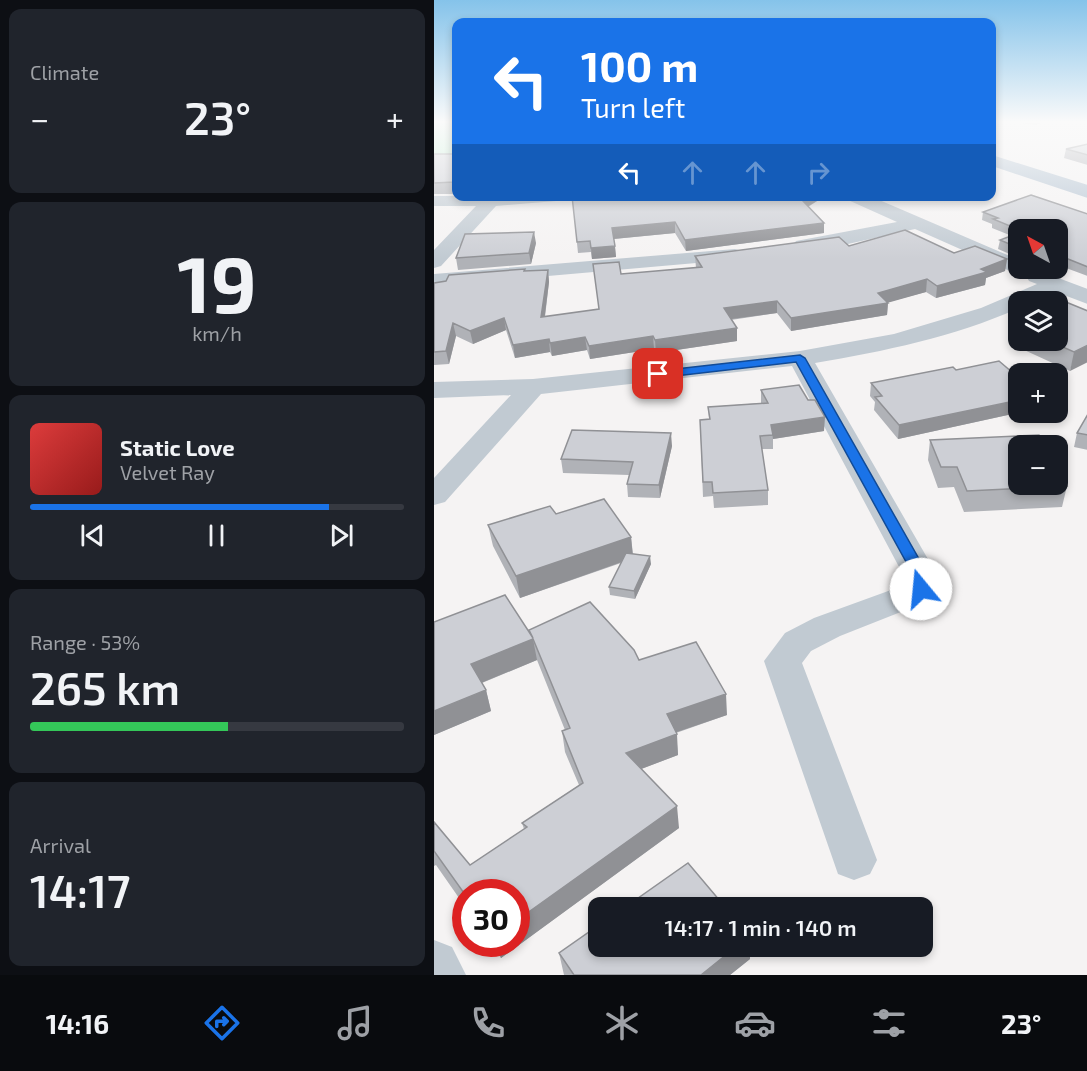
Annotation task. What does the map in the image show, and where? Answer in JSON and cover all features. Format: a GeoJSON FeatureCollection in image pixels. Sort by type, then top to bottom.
{"type":"FeatureCollection","features":[{"type":"Feature","properties":{"kind":"main road"},"geometry":{"type":"LineString","coordinates":[[1018,168],[1088,192]]}},
{"type":"Feature","properties":{"kind":"street"},"geometry":{"type":"LineString","coordinates":[[434,201],[491,201]]}},
{"type":"Feature","properties":{"kind":"street"},"geometry":{"type":"LineString","coordinates":[[434,262],[491,201]]}},
{"type":"Feature","properties":{"kind":"street"},"geometry":{"type":"LineString","coordinates":[[866,201],[1008,263]]}},
{"type":"Feature","properties":{"kind":"street"},"geometry":{"type":"LineString","coordinates":[[782,248],[839,240],[918,223]]}},
{"type":"Feature","properties":{"kind":"street"},"geometry":{"type":"LineString","coordinates":[[434,280],[713,258],[759,251]]}},
{"type":"Feature","properties":{"kind":"street"},"geometry":{"type":"LineString","coordinates":[[1044,279],[1088,297]]}},
{"type":"Feature","properties":{"kind":"street"},"geometry":{"type":"LineString","coordinates":[[434,390],[533,387],[800,358],[898,341],[989,314],[1055,284]]}},
{"type":"Feature","properties":{"kind":"street"},"geometry":{"type":"LineString","coordinates":[[800,358],[923,580],[921,589],[914,594],[827,627],[798,642],[783,661],[854,860]]}},
{"type":"Feature","properties":{"kind":"street"},"geometry":{"type":"LineString","coordinates":[[434,496],[533,387]]}},
{"type":"Feature","properties":{"kind":"street"},"geometry":{"type":"LineString","coordinates":[[434,964],[441,975]]}},
{"type":"Feature","properties":{"kind":"building"},"geometry":{"type":"Polygon","coordinates":[[[434,168],[452,168],[452,182],[434,183],[434,168]]]}},
{"type":"Feature","properties":{"kind":"building"},"geometry":{"type":"Polygon","coordinates":[[[1031,195],[1088,214],[1088,267],[1068,259],[1068,219],[1008,219],[1008,225],[983,212],[1031,195]]]}},
{"type":"Feature","properties":{"kind":"building"},"geometry":{"type":"Polygon","coordinates":[[[573,201],[803,201],[824,223],[685,240],[675,222],[612,228],[615,246],[591,248],[590,241],[577,242],[573,201]]]}},
{"type":"Feature","properties":{"kind":"building"},"geometry":{"type":"Polygon","coordinates":[[[905,230],[954,253],[975,246],[1007,259],[981,269],[987,272],[937,286],[927,279],[878,293],[888,303],[791,318],[777,301],[724,308],[737,328],[655,340],[653,336],[589,346],[585,337],[550,343],[549,339],[513,345],[504,318],[470,331],[453,323],[446,351],[434,352],[434,283],[446,281],[449,275],[525,269],[524,271],[548,270],[541,317],[599,309],[593,264],[619,262],[621,274],[702,267],[695,256],[839,237],[849,246],[905,230]]]}},
{"type":"Feature","properties":{"kind":"building"},"geometry":{"type":"Polygon","coordinates":[[[534,232],[529,253],[456,258],[465,234],[534,232]]]}},
{"type":"Feature","properties":{"kind":"building"},"geometry":{"type":"Polygon","coordinates":[[[1008,237],[1008,243],[1000,240],[1008,237]]]}},
{"type":"Feature","properties":{"kind":"building"},"geometry":{"type":"Polygon","coordinates":[[[1068,303],[1088,311],[1088,345],[1074,352],[1068,349],[1068,303]]]}},
{"type":"Feature","properties":{"kind":"building"},"geometry":{"type":"Polygon","coordinates":[[[999,361],[1008,369],[1008,402],[899,425],[875,397],[882,396],[871,383],[953,367],[956,370],[999,361]]]}},
{"type":"Feature","properties":{"kind":"building"},"geometry":{"type":"Polygon","coordinates":[[[799,385],[808,400],[815,400],[825,417],[771,425],[773,435],[760,436],[768,490],[713,493],[712,482],[703,482],[700,420],[710,419],[708,407],[768,403],[761,390],[799,385]]]}},
{"type":"Feature","properties":{"kind":"building"},"geometry":{"type":"Polygon","coordinates":[[[1088,414],[1088,435],[1077,433],[1088,414]]]}},
{"type":"Feature","properties":{"kind":"building"},"geometry":{"type":"Polygon","coordinates":[[[572,430],[671,433],[659,485],[627,484],[633,462],[561,459],[572,430]]]}},
{"type":"Feature","properties":{"kind":"building"},"geometry":{"type":"Polygon","coordinates":[[[1008,436],[1008,489],[967,491],[957,467],[941,467],[930,440],[1008,436]]]}},
{"type":"Feature","properties":{"kind":"building"},"geometry":{"type":"Polygon","coordinates":[[[604,499],[631,537],[516,576],[488,525],[550,506],[556,514],[604,499]]]}},
{"type":"Feature","properties":{"kind":"building"},"geometry":{"type":"Polygon","coordinates":[[[626,553],[650,556],[634,591],[609,587],[626,553]]]}},
{"type":"Feature","properties":{"kind":"building"},"geometry":{"type":"Polygon","coordinates":[[[505,595],[533,638],[529,630],[590,602],[634,650],[639,660],[696,642],[726,694],[667,714],[677,734],[626,753],[677,806],[530,911],[530,879],[454,879],[434,851],[434,822],[470,865],[527,827],[522,823],[583,783],[562,731],[570,728],[533,639],[471,664],[486,690],[434,711],[434,622],[505,595]]]}},
{"type":"Feature","properties":{"kind":"building"},"geometry":{"type":"Polygon","coordinates":[[[688,863],[717,897],[640,897],[688,863]]]}},
{"type":"Feature","properties":{"kind":"building"},"geometry":{"type":"Polygon","coordinates":[[[588,933],[588,957],[723,957],[701,975],[574,975],[559,953],[588,933]]]}},
{"type":"Feature","properties":{"kind":"route"},"geometry":{"type":"LineString","coordinates":[[658,374],[800,358],[923,580],[921,589]]}}]}
